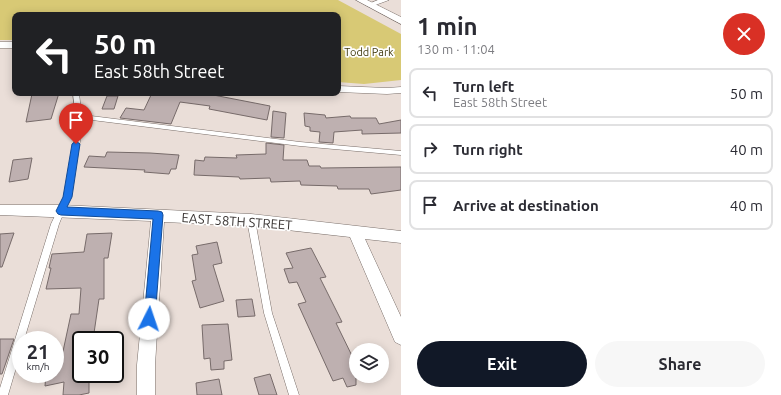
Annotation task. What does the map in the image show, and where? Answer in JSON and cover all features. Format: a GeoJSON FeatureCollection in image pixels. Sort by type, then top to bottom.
{"type":"FeatureCollection","features":[{"type":"Feature","properties":{"kind":"street"},"geometry":{"type":"LineString","coordinates":[[360,0],[401,21]]}},
{"type":"Feature","properties":{"kind":"street"},"geometry":{"type":"LineString","coordinates":[[370,5],[384,0]]}},
{"type":"Feature","properties":{"kind":"street"},"geometry":{"type":"LineString","coordinates":[[0,45],[12,45]]}},
{"type":"Feature","properties":{"kind":"street"},"geometry":{"type":"LineString","coordinates":[[341,89],[387,91],[401,90]]}},
{"type":"Feature","properties":{"kind":"street","name":"EAST 58TH STREET"},"geometry":{"type":"LineString","coordinates":[[0,210],[61,211],[252,220],[401,237]]}},
{"type":"Feature","properties":{"kind":"street"},"geometry":{"type":"LineString","coordinates":[[146,395],[146,365],[158,215]]}},
{"type":"Feature","properties":{"kind":"street"},"geometry":{"type":"LineString","coordinates":[[356,232],[359,244],[401,336]]}},
{"type":"Feature","properties":{"kind":"lane"},"geometry":{"type":"LineString","coordinates":[[3,395],[55,224],[67,197],[81,117],[78,111],[76,96]]}},
{"type":"Feature","properties":{"kind":"lane"},"geometry":{"type":"LineString","coordinates":[[81,117],[300,144],[401,153]]}},
{"type":"Feature","properties":{"kind":"lane"},"geometry":{"type":"LineString","coordinates":[[252,220],[268,313],[294,395]]}},
{"type":"Feature","properties":{"kind":"green space","name":"Todd Park"},"geometry":{"type":"Polygon","coordinates":[[[0,0],[338,0],[401,34],[401,80],[364,84],[341,82],[341,12],[12,12],[12,40],[0,40],[0,0]]]}},
{"type":"Feature","properties":{"kind":"building"},"geometry":{"type":"Polygon","coordinates":[[[32,96],[58,96],[51,119],[26,122],[32,96]]]}},
{"type":"Feature","properties":{"kind":"building"},"geometry":{"type":"Polygon","coordinates":[[[107,96],[118,96],[114,109],[102,109],[107,96]]]}},
{"type":"Feature","properties":{"kind":"building"},"geometry":{"type":"Polygon","coordinates":[[[151,96],[218,96],[270,106],[267,120],[209,109],[210,106],[180,102],[171,124],[120,118],[126,108],[144,110],[151,96]]]}},
{"type":"Feature","properties":{"kind":"building"},"geometry":{"type":"Polygon","coordinates":[[[273,111],[286,113],[284,138],[271,137],[273,111]]]}},
{"type":"Feature","properties":{"kind":"building"},"geometry":{"type":"Polygon","coordinates":[[[304,113],[325,115],[326,118],[350,116],[351,118],[376,118],[379,124],[401,120],[401,133],[362,134],[362,130],[334,132],[333,143],[319,142],[320,132],[310,131],[310,127],[305,126],[304,113]]]}},
{"type":"Feature","properties":{"kind":"building"},"geometry":{"type":"Polygon","coordinates":[[[266,143],[284,145],[283,160],[307,160],[309,166],[320,166],[321,168],[401,167],[401,190],[371,194],[369,189],[338,189],[337,186],[301,185],[300,181],[271,182],[270,178],[240,179],[239,177],[194,175],[195,160],[204,161],[205,157],[237,158],[236,155],[266,154],[266,143]]]}},
{"type":"Feature","properties":{"kind":"building"},"geometry":{"type":"Polygon","coordinates":[[[107,152],[179,155],[176,169],[171,169],[169,174],[144,172],[145,170],[84,167],[89,156],[105,157],[107,152]]]}},
{"type":"Feature","properties":{"kind":"building"},"geometry":{"type":"Polygon","coordinates":[[[32,158],[28,179],[9,182],[13,160],[32,158]]]}},
{"type":"Feature","properties":{"kind":"building"},"geometry":{"type":"Polygon","coordinates":[[[14,233],[2,267],[0,267],[0,234],[14,233]]]}},
{"type":"Feature","properties":{"kind":"building"},"geometry":{"type":"Polygon","coordinates":[[[112,233],[108,258],[104,258],[104,299],[99,299],[94,331],[72,331],[72,383],[89,383],[89,393],[79,395],[63,395],[64,347],[71,314],[79,314],[81,288],[46,289],[51,268],[49,268],[52,254],[84,252],[87,234],[112,233]]]}},
{"type":"Feature","properties":{"kind":"building"},"geometry":{"type":"Polygon","coordinates":[[[217,242],[222,263],[213,265],[224,301],[200,308],[192,281],[196,280],[192,255],[198,254],[196,246],[217,242]]]}},
{"type":"Feature","properties":{"kind":"building"},"geometry":{"type":"Polygon","coordinates":[[[311,248],[326,277],[320,278],[342,322],[336,323],[349,350],[349,383],[356,383],[356,385],[347,387],[343,378],[333,381],[298,304],[306,302],[297,282],[289,283],[284,269],[293,268],[286,253],[311,248]]]}},
{"type":"Feature","properties":{"kind":"building"},"geometry":{"type":"Polygon","coordinates":[[[252,299],[255,316],[238,317],[236,300],[252,299]]]}},
{"type":"Feature","properties":{"kind":"building"},"geometry":{"type":"Polygon","coordinates":[[[228,324],[232,360],[224,361],[224,369],[211,370],[210,358],[204,359],[202,325],[228,324]]]}},
{"type":"Feature","properties":{"kind":"building"},"geometry":{"type":"Polygon","coordinates":[[[0,339],[12,339],[12,345],[2,374],[0,374],[0,339]]]}},
{"type":"Feature","properties":{"kind":"building"},"geometry":{"type":"Polygon","coordinates":[[[270,374],[277,395],[259,395],[254,378],[270,374]]]}},
{"type":"Feature","properties":{"kind":"building"},"geometry":{"type":"Polygon","coordinates":[[[219,379],[222,395],[197,395],[196,383],[219,379]]]}},
{"type":"Feature","properties":{"kind":"building"},"geometry":{"type":"Polygon","coordinates":[[[45,383],[59,383],[45,386],[45,383]]]}},
{"type":"Feature","properties":{"kind":"route"},"geometry":{"type":"LineString","coordinates":[[76,144],[67,197],[61,211],[158,215],[149,319]]}}]}
